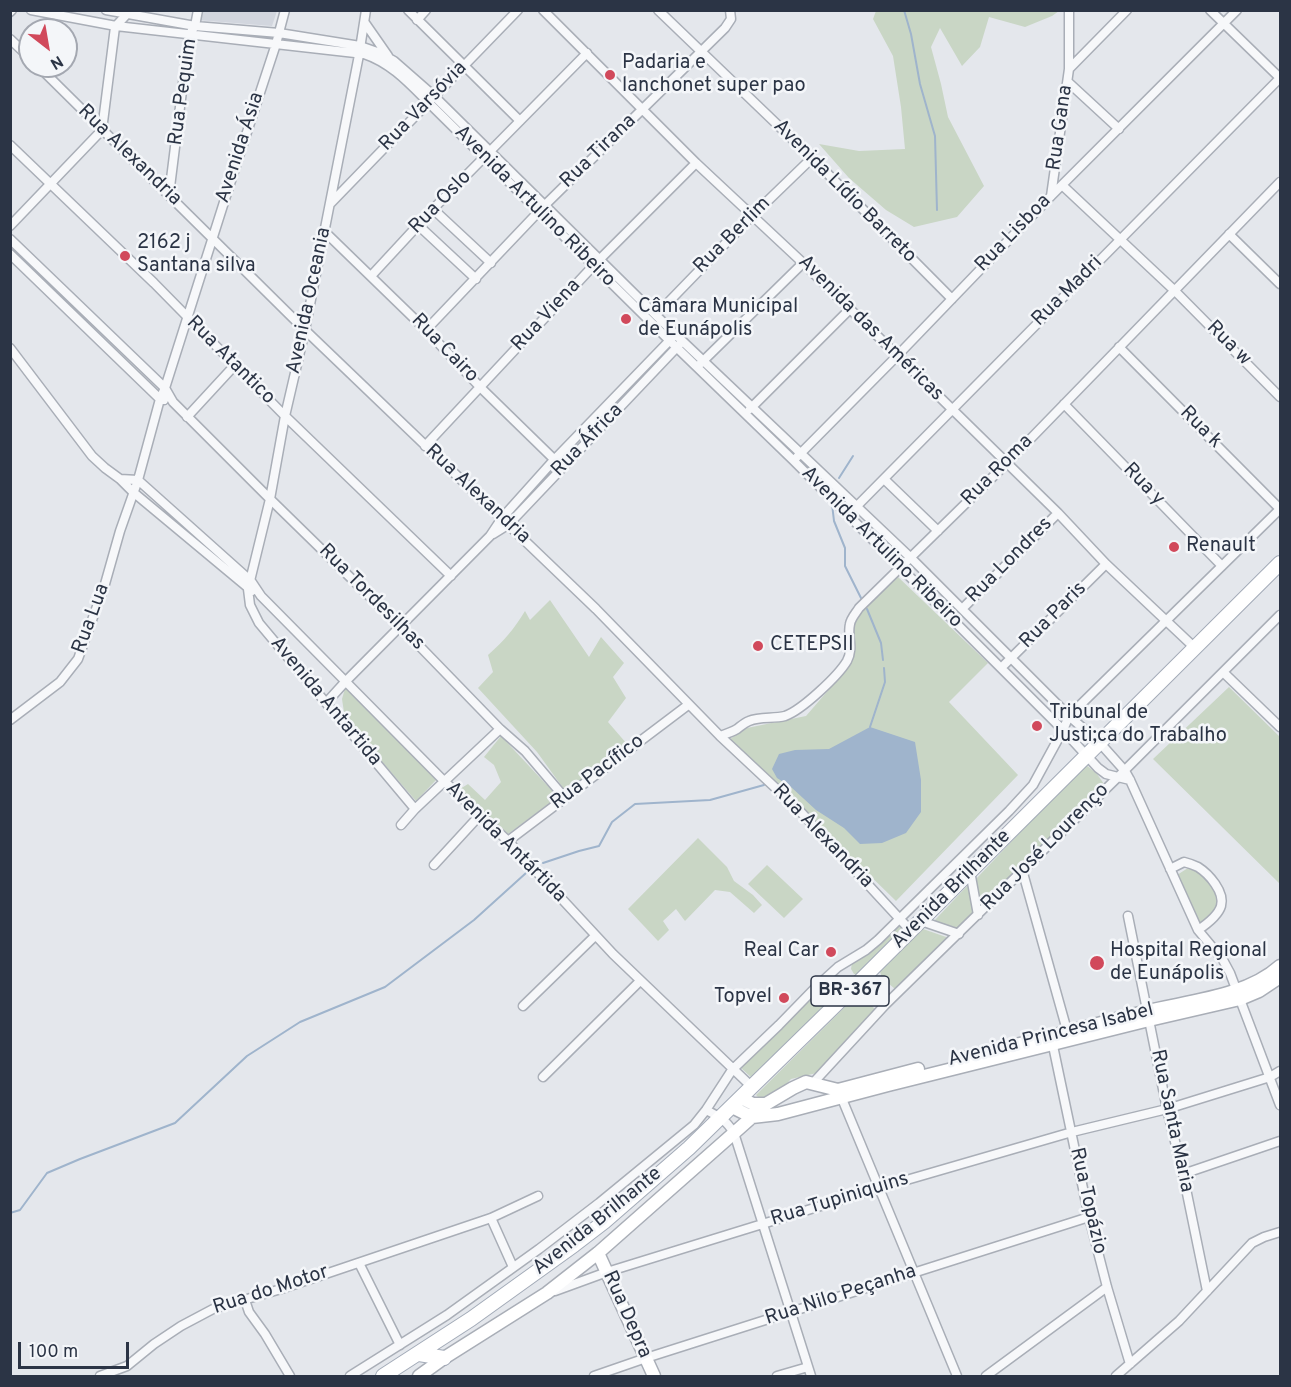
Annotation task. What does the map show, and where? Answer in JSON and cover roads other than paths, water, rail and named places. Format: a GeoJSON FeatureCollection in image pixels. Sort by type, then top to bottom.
{"type":"FeatureCollection","features":[{"type":"Feature","properties":{"kind":"main road","name":"Avenida Brilhante"},"geometry":{"type":"LineString","coordinates":[[382,1377],[506,1294],[604,1222],[666,1168],[858,983],[1281,563]]}},
{"type":"Feature","properties":{"kind":"main road","name":"Avenida Princesa Isabel"},"geometry":{"type":"LineString","coordinates":[[1239,995],[1281,966]]}},
{"type":"Feature","properties":{"kind":"main road","name":"Avenida Princesa Isabel"},"geometry":{"type":"LineString","coordinates":[[818,1103],[840,1094],[887,1081],[1148,1016],[1259,991],[1281,977]]}},
{"type":"Feature","properties":{"kind":"main road"},"geometry":{"type":"LineString","coordinates":[[804,1083],[815,1084],[819,1097],[818,1103],[798,1109],[752,1117],[731,1107],[748,1103],[766,1104],[804,1083]]}},
{"type":"Feature","properties":{"kind":"main road","name":"Avenida Princesa Isabel"},"geometry":{"type":"LineString","coordinates":[[815,1084],[840,1094]]}},
{"type":"Feature","properties":{"kind":"main road"},"geometry":{"type":"LineString","coordinates":[[793,1088],[798,1109]]}},
{"type":"Feature","properties":{"kind":"main road"},"geometry":{"type":"LineString","coordinates":[[547,1293],[598,1253],[752,1117],[758,1105]]}},
{"type":"Feature","properties":{"kind":"main road","name":"Rua Depra"},"geometry":{"type":"LineString","coordinates":[[598,1253],[654,1377]]}},
{"type":"Feature","properties":{"kind":"main road","name":"Rua Tupiniquins"},"geometry":{"type":"LineString","coordinates":[[419,1377],[444,1358],[547,1293]]}},
{"type":"Feature","properties":{"kind":"main road"},"geometry":{"type":"LineString","coordinates":[[418,1354],[444,1358]]}},
{"type":"Feature","properties":{"kind":"street","name":"Avenida Artulino Ribeiro"},"geometry":{"type":"LineString","coordinates":[[31,10],[116,26],[189,35],[359,50],[387,64],[431,99]]}},
{"type":"Feature","properties":{"kind":"street","name":"Avenida Artulino Ribeiro"},"geometry":{"type":"LineString","coordinates":[[106,10],[195,26],[279,33],[390,58],[400,66],[672,338],[752,407],[911,558],[1069,716],[1100,743],[1125,771],[1198,930],[1223,960],[1239,995],[1281,1105]]}},
{"type":"Feature","properties":{"kind":"street"},"geometry":{"type":"LineString","coordinates":[[195,26],[198,10]]}},
{"type":"Feature","properties":{"kind":"street","name":"Avenida Ásia"},"geometry":{"type":"LineString","coordinates":[[133,492],[160,399],[276,44],[285,10]]}},
{"type":"Feature","properties":{"kind":"street","name":"Avenida Oceania"},"geometry":{"type":"LineString","coordinates":[[250,585],[325,232],[366,10]]}},
{"type":"Feature","properties":{"kind":"street"},"geometry":{"type":"LineString","coordinates":[[408,10],[520,121]]}},
{"type":"Feature","properties":{"kind":"street"},"geometry":{"type":"LineString","coordinates":[[417,20],[426,10]]}},
{"type":"Feature","properties":{"kind":"street","name":"Rua Varsóvia"},"geometry":{"type":"LineString","coordinates":[[330,204],[518,10]]}},
{"type":"Feature","properties":{"kind":"street","name":"Avenida das Américas"},"geometry":{"type":"LineString","coordinates":[[543,10],[696,163],[802,263],[1058,513],[1106,564],[1195,648]]}},
{"type":"Feature","properties":{"kind":"street","name":"Avenida Lídio Barreto"},"geometry":{"type":"LineString","coordinates":[[658,10],[812,158],[952,299]]}},
{"type":"Feature","properties":{"kind":"street","name":"Rua Tirana"},"geometry":{"type":"LineString","coordinates":[[426,330],[542,208],[725,28],[730,19],[730,10]]}},
{"type":"Feature","properties":{"kind":"street"},"geometry":{"type":"LineString","coordinates":[[1069,10],[1069,69]]}},
{"type":"Feature","properties":{"kind":"street","name":"Rua Gana"},"geometry":{"type":"LineString","coordinates":[[1051,196],[1069,69],[1127,10]]}},
{"type":"Feature","properties":{"kind":"street"},"geometry":{"type":"LineString","coordinates":[[1210,10],[1280,78]]}},
{"type":"Feature","properties":{"kind":"street","name":"Rua Lisboa"},"geometry":{"type":"LineString","coordinates":[[793,460],[1237,10]]}},
{"type":"Feature","properties":{"kind":"street"},"geometry":{"type":"LineString","coordinates":[[10,226],[102,130],[116,26],[127,14]]}},
{"type":"Feature","properties":{"kind":"street"},"geometry":{"type":"LineString","coordinates":[[364,23],[390,58]]}},
{"type":"Feature","properties":{"kind":"street","name":"Rua Pequim"},"geometry":{"type":"LineString","coordinates":[[170,195],[189,35],[195,26]]}},
{"type":"Feature","properties":{"kind":"street","name":"Rua Oslo"},"geometry":{"type":"LineString","coordinates":[[371,276],[433,208],[587,53]]}},
{"type":"Feature","properties":{"kind":"street","name":"Rua Alexandria"},"geometry":{"type":"LineString","coordinates":[[50,78],[305,330],[596,609],[688,705],[798,809],[900,918],[915,925]]}},
{"type":"Feature","properties":{"kind":"street","name":"Rua Madri"},"geometry":{"type":"LineString","coordinates":[[856,507],[1280,78]]}},
{"type":"Feature","properties":{"kind":"street"},"geometry":{"type":"LineString","coordinates":[[1068,82],[1119,129]]}},
{"type":"Feature","properties":{"kind":"street","name":"Rua Atantico"},"geometry":{"type":"LineString","coordinates":[[10,145],[154,283],[285,416],[451,576]]}},
{"type":"Feature","properties":{"kind":"street","name":"Rua Berlim"},"geometry":{"type":"LineString","coordinates":[[656,315],[812,158]]}},
{"type":"Feature","properties":{"kind":"street","name":"Rua Viena"},"geometry":{"type":"LineString","coordinates":[[425,446],[597,263],[696,163]]}},
{"type":"Feature","properties":{"kind":"street","name":"Rua Roma"},"geometry":{"type":"LineString","coordinates":[[720,736],[748,721],[782,717],[806,704],[850,656],[849,626],[859,608],[1007,463],[1281,182]]}},
{"type":"Feature","properties":{"kind":"street","name":"Rua w"},"geometry":{"type":"LineString","coordinates":[[1062,185],[1175,291],[1281,397]]}},
{"type":"Feature","properties":{"kind":"street"},"geometry":{"type":"LineString","coordinates":[[433,208],[491,263]]}},
{"type":"Feature","properties":{"kind":"street"},"geometry":{"type":"LineString","coordinates":[[418,225],[476,279]]}},
{"type":"Feature","properties":{"kind":"street","name":"Rua Cairo"},"geometry":{"type":"LineString","coordinates":[[325,232],[562,467]]}},
{"type":"Feature","properties":{"kind":"street"},"geometry":{"type":"LineString","coordinates":[[1229,234],[1281,284]]}},
{"type":"Feature","properties":{"kind":"street","name":"Rua Tordesilhas"},"geometry":{"type":"LineString","coordinates":[[10,239],[165,388],[173,402],[187,417],[525,751],[565,798]]}},
{"type":"Feature","properties":{"kind":"street"},"geometry":{"type":"LineString","coordinates":[[10,254],[160,399],[173,402]]}},
{"type":"Feature","properties":{"kind":"street","name":"Avenida Artulino Ribeiro"},"geometry":{"type":"LineString","coordinates":[[597,263],[656,315],[672,338]]}},
{"type":"Feature","properties":{"kind":"street"},"geometry":{"type":"LineString","coordinates":[[700,364],[802,263]]}},
{"type":"Feature","properties":{"kind":"street"},"geometry":{"type":"LineString","coordinates":[[745,414],[849,310]]}},
{"type":"Feature","properties":{"kind":"street","name":"Rua África"},"geometry":{"type":"LineString","coordinates":[[506,521],[554,460],[672,338]]}},
{"type":"Feature","properties":{"kind":"street","name":"Rua África"},"geometry":{"type":"LineString","coordinates":[[326,703],[490,536],[562,467],[680,345]]}},
{"type":"Feature","properties":{"kind":"street","name":"Rua k"},"geometry":{"type":"LineString","coordinates":[[1119,347],[1281,509]]}},
{"type":"Feature","properties":{"kind":"street","name":"Avenida Antártida"},"geometry":{"type":"LineString","coordinates":[[10,348],[92,456],[133,492],[250,585]]}},
{"type":"Feature","properties":{"kind":"street","name":"Avenida Artulino Ribeiro"},"geometry":{"type":"LineString","coordinates":[[700,364],[745,414],[1002,668],[1063,730],[1086,757],[1106,774],[1117,778]]}},
{"type":"Feature","properties":{"kind":"street"},"geometry":{"type":"LineString","coordinates":[[187,417],[235,365]]}},
{"type":"Feature","properties":{"kind":"street","name":"Rua y"},"geometry":{"type":"LineString","coordinates":[[1064,404],[1222,566]]}},
{"type":"Feature","properties":{"kind":"street"},"geometry":{"type":"LineString","coordinates":[[120,479],[138,480]]}},
{"type":"Feature","properties":{"kind":"street"},"geometry":{"type":"LineString","coordinates":[[884,479],[938,531]]}},
{"type":"Feature","properties":{"kind":"street","name":"Avenida Antártida"},"geometry":{"type":"LineString","coordinates":[[138,480],[250,585],[444,781],[508,842],[595,936],[752,1087]]}},
{"type":"Feature","properties":{"kind":"street","name":"Rua Lua"},"geometry":{"type":"LineString","coordinates":[[10,720],[60,682],[78,659],[105,584],[133,492]]}},
{"type":"Feature","properties":{"kind":"street"},"geometry":{"type":"LineString","coordinates":[[350,1377],[447,1316],[548,1243],[694,1125],[732,1070],[838,967],[866,950],[1009,811],[1033,785],[1069,716],[1281,509]]}},
{"type":"Feature","properties":{"kind":"street","name":"Rua Londres"},"geometry":{"type":"LineString","coordinates":[[962,609],[1058,513]]}},
{"type":"Feature","properties":{"kind":"street","name":"Rua Paris"},"geometry":{"type":"LineString","coordinates":[[1002,668],[1106,564]]}},
{"type":"Feature","properties":{"kind":"street","name":"Avenida Antartida"},"geometry":{"type":"LineString","coordinates":[[250,585],[250,605],[259,623],[415,808]]}},
{"type":"Feature","properties":{"kind":"street","name":"Rua José Lourenço"},"geometry":{"type":"LineString","coordinates":[[815,1084],[885,1005],[1281,615]]}},
{"type":"Feature","properties":{"kind":"street"},"geometry":{"type":"LineString","coordinates":[[1223,672],[1281,727]]}},
{"type":"Feature","properties":{"kind":"street","name":"Rua Pacífico"},"geometry":{"type":"LineString","coordinates":[[508,842],[688,705]]}},
{"type":"Feature","properties":{"kind":"street"},"geometry":{"type":"LineString","coordinates":[[401,825],[415,808],[501,729]]}},
{"type":"Feature","properties":{"kind":"street"},"geometry":{"type":"LineString","coordinates":[[1117,778],[1130,780]]}},
{"type":"Feature","properties":{"kind":"street"},"geometry":{"type":"LineString","coordinates":[[434,865],[480,815]]}},
{"type":"Feature","properties":{"kind":"street"},"geometry":{"type":"LineString","coordinates":[[1170,869],[1184,862],[1197,867],[1217,886],[1222,897],[1220,909],[1212,920],[1198,930]]}},
{"type":"Feature","properties":{"kind":"street"},"geometry":{"type":"LineString","coordinates":[[970,871],[978,915]]}},
{"type":"Feature","properties":{"kind":"street"},"geometry":{"type":"LineString","coordinates":[[1020,874],[1023,873],[1068,1036]]}},
{"type":"Feature","properties":{"kind":"street","name":"Rua Santa Maria"},"geometry":{"type":"LineString","coordinates":[[1128,916],[1207,1291]]}},
{"type":"Feature","properties":{"kind":"street"},"geometry":{"type":"LineString","coordinates":[[915,925],[959,934]]}},
{"type":"Feature","properties":{"kind":"street"},"geometry":{"type":"LineString","coordinates":[[523,1006],[595,936]]}},
{"type":"Feature","properties":{"kind":"street"},"geometry":{"type":"LineString","coordinates":[[543,1077],[640,981]]}},
{"type":"Feature","properties":{"kind":"street"},"geometry":{"type":"LineString","coordinates":[[858,983],[885,1005]]}},
{"type":"Feature","properties":{"kind":"street","name":"Rua Topázio"},"geometry":{"type":"LineString","coordinates":[[1051,1041],[1089,1217],[1130,1364]]}},
{"type":"Feature","properties":{"kind":"street","name":"Rua Tupiniquins"},"geometry":{"type":"LineString","coordinates":[[547,1293],[763,1223],[1072,1132],[1167,1109],[1270,1077],[1281,1071]]}},
{"type":"Feature","properties":{"kind":"street"},"geometry":{"type":"LineString","coordinates":[[840,1094],[957,1377]]}},
{"type":"Feature","properties":{"kind":"street"},"geometry":{"type":"LineString","coordinates":[[706,1110],[731,1107],[728,1123],[734,1133],[811,1377]]}},
{"type":"Feature","properties":{"kind":"street"},"geometry":{"type":"LineString","coordinates":[[1183,1174],[1281,1141]]}},
{"type":"Feature","properties":{"kind":"street","name":"Rua do Motor"},"geometry":{"type":"LineString","coordinates":[[100,1377],[127,1366],[154,1344],[193,1318],[213,1309],[491,1218],[538,1196]]}},
{"type":"Feature","properties":{"kind":"street","name":"Rua Nilo Peçanha"},"geometry":{"type":"LineString","coordinates":[[594,1377],[646,1358],[1089,1217]]}},
{"type":"Feature","properties":{"kind":"street"},"geometry":{"type":"LineString","coordinates":[[491,1218],[513,1267]]}},
{"type":"Feature","properties":{"kind":"street"},"geometry":{"type":"LineString","coordinates":[[1116,1377],[1179,1321],[1252,1243],[1281,1232]]}},
{"type":"Feature","properties":{"kind":"street"},"geometry":{"type":"LineString","coordinates":[[359,1263],[400,1346]]}},
{"type":"Feature","properties":{"kind":"street"},"geometry":{"type":"LineString","coordinates":[[986,1377],[1107,1287]]}},
{"type":"Feature","properties":{"kind":"street"},"geometry":{"type":"LineString","coordinates":[[245,1300],[249,1312],[291,1377]]}},
{"type":"Feature","properties":{"kind":"street"},"geometry":{"type":"LineString","coordinates":[[777,1377],[808,1367]]}},
{"type":"Feature","properties":{"kind":"water"},"geometry":{"type":"Polygon","coordinates":[[[870,727],[915,742],[921,780],[921,812],[906,833],[882,843],[860,844],[844,828],[816,810],[791,787],[777,778],[772,769],[779,754],[795,750],[829,749],[870,727]]]}},
{"type":"Feature","properties":{"kind":"waterway"},"geometry":{"type":"LineString","coordinates":[[904,10],[920,84],[935,136],[937,210]]}},
{"type":"Feature","properties":{"kind":"waterway"},"geometry":{"type":"LineString","coordinates":[[839,478],[853,456]]}},
{"type":"Feature","properties":{"kind":"waterway"},"geometry":{"type":"LineString","coordinates":[[832,504],[834,521],[845,548],[845,566],[861,598]]}},
{"type":"Feature","properties":{"kind":"waterway"},"geometry":{"type":"LineString","coordinates":[[867,609],[881,643],[883,660]]}},
{"type":"Feature","properties":{"kind":"waterway"},"geometry":{"type":"LineString","coordinates":[[870,727],[885,682],[884,668]]}},
{"type":"Feature","properties":{"kind":"waterway"},"geometry":{"type":"LineString","coordinates":[[543,863],[599,846],[612,822],[635,804],[710,800],[764,785]]}},
{"type":"Feature","properties":{"kind":"waterway"},"geometry":{"type":"LineString","coordinates":[[10,1213],[20,1210],[47,1173],[175,1123],[247,1056],[300,1022],[385,987],[474,920],[526,873]]}},
{"type":"Feature","properties":{"kind":"place","name":"Padaria e lanchonet super pao"},"geometry":{"type":"Point","coordinates":[610,75]}},
{"type":"Feature","properties":{"kind":"place","name":"2162 j Santana silva"},"geometry":{"type":"Point","coordinates":[125,256]}},
{"type":"Feature","properties":{"kind":"place","name":"Câmara Municipal de Eunápolis"},"geometry":{"type":"Point","coordinates":[626,319]}},
{"type":"Feature","properties":{"kind":"place","name":"Renault"},"geometry":{"type":"Point","coordinates":[1174,547]}},
{"type":"Feature","properties":{"kind":"place","name":"CETEPSII"},"geometry":{"type":"Point","coordinates":[758,646]}},
{"type":"Feature","properties":{"kind":"place","name":"Tribunal de Justi;ca do Trabalho"},"geometry":{"type":"Point","coordinates":[1037,726]}},
{"type":"Feature","properties":{"kind":"place","name":"Real Car"},"geometry":{"type":"Point","coordinates":[831,952]}},
{"type":"Feature","properties":{"kind":"place","name":"Hospital Regional de Eunápolis"},"geometry":{"type":"Point","coordinates":[1097,963]}},
{"type":"Feature","properties":{"kind":"place","name":"Topvel"},"geometry":{"type":"Point","coordinates":[784,998]}}]}
